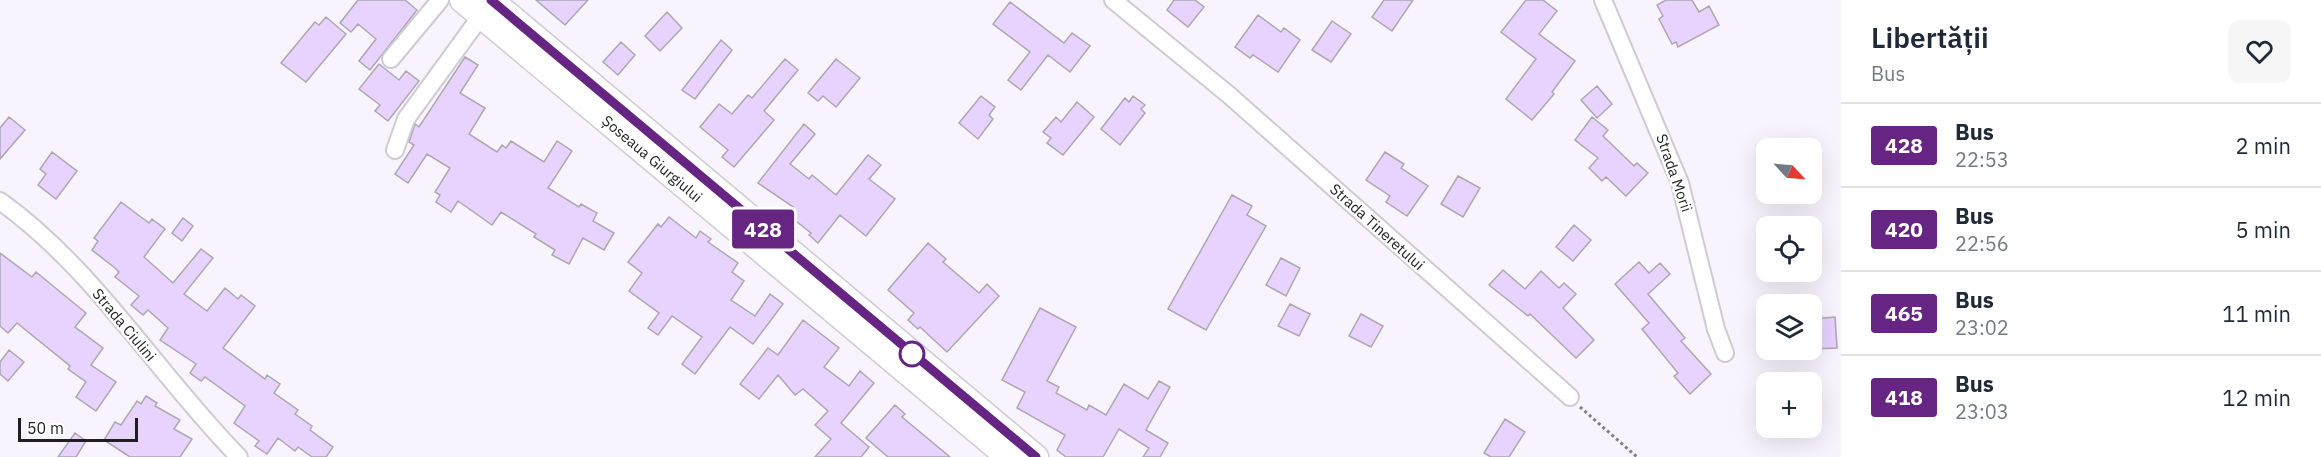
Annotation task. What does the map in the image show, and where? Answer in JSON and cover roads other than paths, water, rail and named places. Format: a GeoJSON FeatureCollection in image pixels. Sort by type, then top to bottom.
{"type":"FeatureCollection","features":[{"type":"Feature","properties":{"kind":"highway","name":"Șoseaua Giurgiului"},"geometry":{"type":"LineString","coordinates":[[462,0],[486,8],[1036,457]]}},
{"type":"Feature","properties":{"kind":"highway","name":"Șoseaua Giurgiului"},"geometry":{"type":"LineString","coordinates":[[486,8],[1008,457]]}},
{"type":"Feature","properties":{"kind":"street"},"geometry":{"type":"LineString","coordinates":[[391,59],[440,0]]}},
{"type":"Feature","properties":{"kind":"street","name":"Strada Tineretului"},"geometry":{"type":"LineString","coordinates":[[1113,0],[1229,95],[1570,397]]}},
{"type":"Feature","properties":{"kind":"street"},"geometry":{"type":"LineString","coordinates":[[1605,4],[1622,0]]}},
{"type":"Feature","properties":{"kind":"street","name":"Strada Morii"},"geometry":{"type":"LineString","coordinates":[[1605,4],[1680,183],[1716,329],[1725,353]]}},
{"type":"Feature","properties":{"kind":"street"},"geometry":{"type":"LineString","coordinates":[[396,150],[405,119],[486,8]]}},
{"type":"Feature","properties":{"kind":"street","name":"Strada Ciulini"},"geometry":{"type":"LineString","coordinates":[[0,201],[45,238],[81,275],[215,432],[240,457]]}}]}
